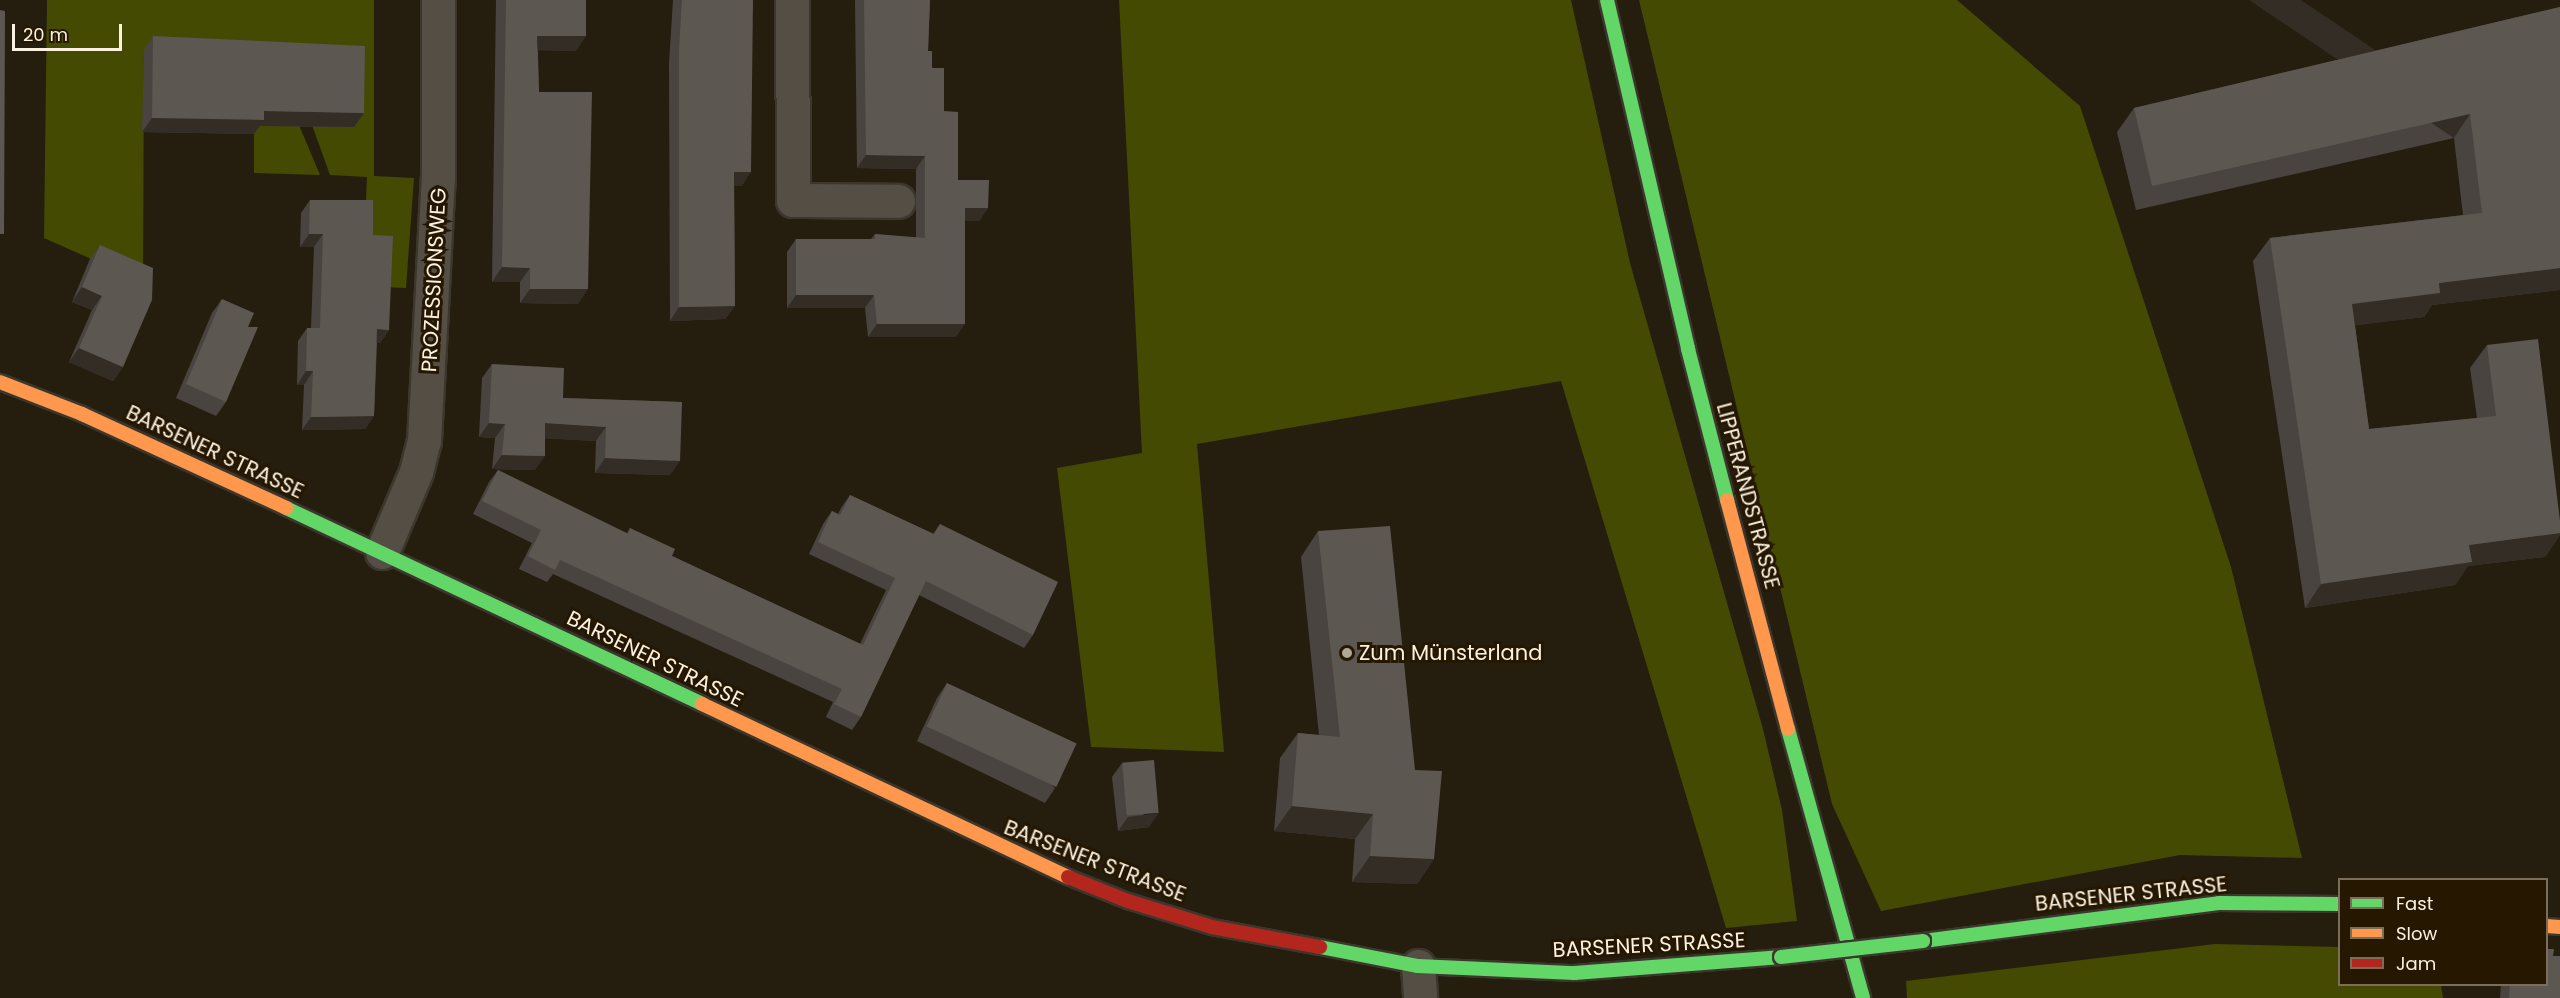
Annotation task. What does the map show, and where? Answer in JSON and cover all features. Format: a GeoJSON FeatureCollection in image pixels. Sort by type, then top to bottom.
{"type":"FeatureCollection","features":[{"type":"Feature","properties":{"kind":"street","name":"PROZESSIONSWEG"},"geometry":{"type":"LineString","coordinates":[[382,552],[416,472],[424,441],[438,178],[438,0]]}},
{"type":"Feature","properties":{"kind":"street"},"geometry":{"type":"LineString","coordinates":[[792,0],[793,200],[898,201]]}},
{"type":"Feature","properties":{"kind":"street","name":"LIPPERANDSTRASSE"},"geometry":{"type":"LineString","coordinates":[[1607,0],[1688,349],[1827,879],[1863,998]]}},
{"type":"Feature","properties":{"kind":"street","name":"BARSENER STRASSE"},"geometry":{"type":"LineString","coordinates":[[0,382],[82,414],[382,552],[1026,859],[1087,885],[1212,927],[1418,966],[1575,973],[1653,970],[1781,957],[2209,904],[2338,904]]}},
{"type":"Feature","properties":{"kind":"street"},"geometry":{"type":"LineString","coordinates":[[1418,966],[1420,998]]}},
{"type":"Feature","properties":{"kind":"green space"},"geometry":{"type":"Polygon","coordinates":[[[47,0],[374,0],[374,176],[414,178],[406,288],[382,287],[364,248],[367,177],[330,175],[312,125],[144,50],[143,282],[44,238],[47,0]]]}},
{"type":"Feature","properties":{"kind":"green space"},"geometry":{"type":"Polygon","coordinates":[[[1119,0],[1571,0],[1630,263],[1763,729],[1782,810],[1797,921],[1726,928],[1561,381],[1197,444],[1224,752],[1091,747],[1057,468],[1142,453],[1119,0]]]}},
{"type":"Feature","properties":{"kind":"green space"},"geometry":{"type":"Polygon","coordinates":[[[1639,0],[1957,0],[2080,106],[2231,567],[2302,858],[2180,855],[1881,911],[1832,804],[1639,0]]]}},
{"type":"Feature","properties":{"kind":"green space"},"geometry":{"type":"Polygon","coordinates":[[[254,125],[299,125],[320,175],[254,173],[254,125]]]}},
{"type":"Feature","properties":{"kind":"green space"},"geometry":{"type":"Polygon","coordinates":[[[2215,944],[2338,947],[2338,986],[2441,986],[2443,998],[1907,998],[1906,981],[2215,944]]]}},
{"type":"Feature","properties":{"kind":"building"},"geometry":{"type":"Polygon","coordinates":[[[506,0],[586,0],[586,36],[537,36],[539,92],[592,92],[588,289],[530,289],[530,268],[502,267],[506,0]]]}},
{"type":"Feature","properties":{"kind":"building"},"geometry":{"type":"Polygon","coordinates":[[[682,0],[753,0],[751,172],[734,172],[735,306],[679,307],[679,50],[682,0]]]}},
{"type":"Feature","properties":{"kind":"building"},"geometry":{"type":"Polygon","coordinates":[[[864,0],[930,0],[928,51],[932,51],[932,68],[944,68],[944,111],[958,112],[958,180],[989,180],[988,208],[965,208],[965,324],[877,324],[874,295],[796,295],[796,239],[875,239],[875,234],[925,238],[925,156],[866,155],[864,0]]]}},
{"type":"Feature","properties":{"kind":"building"},"geometry":{"type":"Polygon","coordinates":[[[2560,7],[2560,268],[2439,283],[2440,293],[2352,304],[2369,429],[2496,416],[2487,345],[2538,339],[2560,533],[2469,545],[2472,562],[2321,584],[2270,238],[2482,213],[2470,114],[2152,186],[2134,108],[2560,7]]]}},
{"type":"Feature","properties":{"kind":"building"},"geometry":{"type":"Polygon","coordinates":[[[0,10],[5,11],[4,234],[0,234],[0,10]]]}},
{"type":"Feature","properties":{"kind":"building"},"geometry":{"type":"Polygon","coordinates":[[[153,36],[365,46],[364,113],[264,111],[264,120],[152,118],[153,36]]]}},
{"type":"Feature","properties":{"kind":"building"},"geometry":{"type":"Polygon","coordinates":[[[310,200],[373,200],[373,235],[393,236],[389,330],[377,329],[374,416],[311,417],[313,371],[306,371],[307,328],[320,328],[323,234],[309,234],[310,200]]]}},
{"type":"Feature","properties":{"kind":"building"},"geometry":{"type":"Polygon","coordinates":[[[100,245],[153,268],[152,300],[123,367],[79,348],[102,296],[82,287],[100,245]]]}},
{"type":"Feature","properties":{"kind":"building"},"geometry":{"type":"Polygon","coordinates":[[[222,299],[254,313],[248,327],[258,327],[226,402],[186,384],[222,299]]]}},
{"type":"Feature","properties":{"kind":"building"},"geometry":{"type":"Polygon","coordinates":[[[492,364],[564,368],[563,398],[682,402],[680,461],[605,458],[606,427],[545,423],[545,456],[502,455],[505,424],[489,423],[492,364]]]}},
{"type":"Feature","properties":{"kind":"building"},"geometry":{"type":"Polygon","coordinates":[[[498,470],[628,534],[630,528],[675,549],[672,556],[863,645],[895,578],[818,542],[832,511],[840,515],[850,495],[934,534],[940,524],[1058,582],[1033,635],[926,581],[861,717],[834,704],[842,689],[560,560],[555,570],[528,556],[541,530],[482,501],[498,470]]]}},
{"type":"Feature","properties":{"kind":"building","name":"Zum Münsterland"},"geometry":{"type":"Polygon","coordinates":[[[1390,526],[1415,770],[1442,771],[1434,859],[1370,856],[1373,814],[1292,806],[1298,733],[1340,737],[1318,531],[1390,526]]]}},
{"type":"Feature","properties":{"kind":"building"},"geometry":{"type":"Polygon","coordinates":[[[947,683],[1077,743],[1056,787],[927,727],[947,683]]]}},
{"type":"Feature","properties":{"kind":"building"},"geometry":{"type":"Polygon","coordinates":[[[1154,760],[1159,813],[1127,816],[1122,763],[1154,760]]]}},
{"type":"Feature","properties":{"kind":"building"},"geometry":{"type":"Polygon","coordinates":[[[2548,949],[2554,949],[2553,956],[2560,956],[2560,998],[2509,998],[2510,986],[2548,986],[2548,949]]]}},
{"type":"Feature","properties":{"kind":"traffic: fast"},"geometry":{"type":"LineString","coordinates":[[1607,0],[1688,349],[1727,500]]}},
{"type":"Feature","properties":{"kind":"traffic: fast"},"geometry":{"type":"LineString","coordinates":[[286,508],[702,704]]}},
{"type":"Feature","properties":{"kind":"traffic: fast"},"geometry":{"type":"LineString","coordinates":[[1788,729],[1863,998]]}},
{"type":"Feature","properties":{"kind":"traffic: fast"},"geometry":{"type":"LineString","coordinates":[[1923,941],[2219,903],[2338,904]]}},
{"type":"Feature","properties":{"kind":"traffic: fast"},"geometry":{"type":"LineString","coordinates":[[1781,957],[1923,941]]}},
{"type":"Feature","properties":{"kind":"traffic: fast"},"geometry":{"type":"LineString","coordinates":[[1320,947],[1418,966],[1575,973],[1781,957]]}},
{"type":"Feature","properties":{"kind":"traffic: slow"},"geometry":{"type":"LineString","coordinates":[[0,382],[82,414],[286,508]]}},
{"type":"Feature","properties":{"kind":"traffic: slow"},"geometry":{"type":"LineString","coordinates":[[1727,500],[1788,729]]}},
{"type":"Feature","properties":{"kind":"traffic: slow"},"geometry":{"type":"LineString","coordinates":[[702,704],[1068,877]]}},
{"type":"Feature","properties":{"kind":"traffic: slow"},"geometry":{"type":"LineString","coordinates":[[2548,926],[2560,927]]}},
{"type":"Feature","properties":{"kind":"traffic: jam"},"geometry":{"type":"LineString","coordinates":[[1068,877],[1128,901],[1212,927],[1320,947]]}},
{"type":"Feature","properties":{"kind":"place","name":"Zum Münsterland"},"geometry":{"type":"Point","coordinates":[1347,653]}}]}
